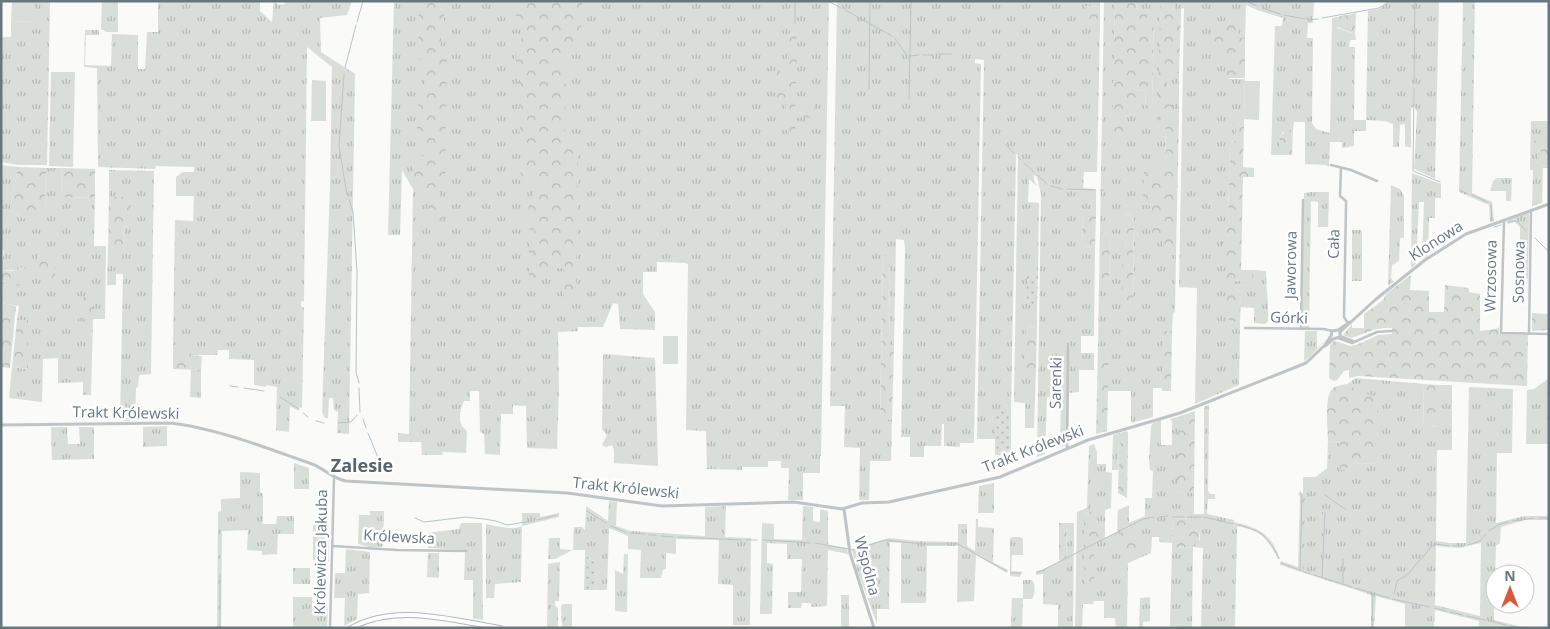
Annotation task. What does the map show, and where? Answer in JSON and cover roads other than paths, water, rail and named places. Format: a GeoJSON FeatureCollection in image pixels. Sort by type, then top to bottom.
{"type":"FeatureCollection","features":[{"type":"Feature","properties":{"kind":"main road"},"geometry":{"type":"LineString","coordinates":[[351,628],[377,618],[408,614],[500,628]]}},
{"type":"Feature","properties":{"kind":"street"},"geometry":{"type":"LineString","coordinates":[[1331,165],[1351,170],[1377,181]]}},
{"type":"Feature","properties":{"kind":"street","name":"Cała"},"geometry":{"type":"LineString","coordinates":[[1341,168],[1340,196],[1346,201],[1344,317],[1349,322]]}},
{"type":"Feature","properties":{"kind":"street","name":"Jaworowa"},"geometry":{"type":"LineString","coordinates":[[1301,330],[1303,200]]}},
{"type":"Feature","properties":{"kind":"street","name":"Klonowa"},"geometry":{"type":"LineString","coordinates":[[1339,334],[1349,322],[1442,248],[1472,230],[1549,204]]}},
{"type":"Feature","properties":{"kind":"street","name":"Sosnowa"},"geometry":{"type":"LineString","coordinates":[[1529,334],[1531,210]]}},
{"type":"Feature","properties":{"kind":"street","name":"Wrzosowa"},"geometry":{"type":"LineString","coordinates":[[1504,219],[1501,333],[1529,334]]}},
{"type":"Feature","properties":{"kind":"street","name":"Górki"},"geometry":{"type":"LineString","coordinates":[[1245,328],[1324,329],[1332,331]]}},
{"type":"Feature","properties":{"kind":"street"},"geometry":{"type":"LineString","coordinates":[[1339,334],[1332,337],[1332,331],[1339,334],[1347,340],[1354,342],[1377,332],[1392,331]]}},
{"type":"Feature","properties":{"kind":"street"},"geometry":{"type":"LineString","coordinates":[[1529,334],[1549,334]]}},
{"type":"Feature","properties":{"kind":"street","name":"Trakt Królewski"},"geometry":{"type":"LineString","coordinates":[[1,425],[171,423],[190,426],[212,431],[315,465],[334,478],[346,481],[567,493],[662,506],[794,502],[844,508],[862,503],[894,501],[993,478],[1067,448],[1180,413],[1306,363],[1332,337]]}},
{"type":"Feature","properties":{"kind":"street","name":"Sarenki"},"geometry":{"type":"LineString","coordinates":[[1067,448],[1068,347]]}},
{"type":"Feature","properties":{"kind":"street","name":"Królewicza Jakuba"},"geometry":{"type":"LineString","coordinates":[[330,628],[334,478]]}},
{"type":"Feature","properties":{"kind":"street","name":"Wspólna"},"geometry":{"type":"LineString","coordinates":[[844,508],[848,546],[874,628]]}},
{"type":"Feature","properties":{"kind":"street","name":"Królewska"},"geometry":{"type":"LineString","coordinates":[[332,546],[397,550],[466,551]]}},
{"type":"Feature","properties":{"kind":"waterway"},"geometry":{"type":"LineString","coordinates":[[357,22],[363,1]]}},
{"type":"Feature","properties":{"kind":"waterway"},"geometry":{"type":"LineString","coordinates":[[795,1],[795,23]]}},
{"type":"Feature","properties":{"kind":"waterway"},"geometry":{"type":"LineString","coordinates":[[869,89],[870,1]]}},
{"type":"Feature","properties":{"kind":"waterway"},"geometry":{"type":"LineString","coordinates":[[909,99],[911,1]]}},
{"type":"Feature","properties":{"kind":"waterway"},"geometry":{"type":"LineString","coordinates":[[1246,1],[1257,6]]}},
{"type":"Feature","properties":{"kind":"waterway"},"geometry":{"type":"LineString","coordinates":[[1322,18],[1379,8],[1390,1]]}},
{"type":"Feature","properties":{"kind":"waterway"},"geometry":{"type":"LineString","coordinates":[[1414,82],[1415,1]]}},
{"type":"Feature","properties":{"kind":"waterway"},"geometry":{"type":"LineString","coordinates":[[830,2],[841,8]]}},
{"type":"Feature","properties":{"kind":"waterway"},"geometry":{"type":"LineString","coordinates":[[1262,8],[1280,14]]}},
{"type":"Feature","properties":{"kind":"waterway"},"geometry":{"type":"LineString","coordinates":[[845,10],[892,36]]}},
{"type":"Feature","properties":{"kind":"waterway"},"geometry":{"type":"LineString","coordinates":[[1284,15],[1305,19]]}},
{"type":"Feature","properties":{"kind":"waterway"},"geometry":{"type":"LineString","coordinates":[[1309,20],[1318,19]]}},
{"type":"Feature","properties":{"kind":"waterway"},"geometry":{"type":"LineString","coordinates":[[345,68],[356,25]]}},
{"type":"Feature","properties":{"kind":"waterway"},"geometry":{"type":"LineString","coordinates":[[895,39],[906,54]]}},
{"type":"Feature","properties":{"kind":"waterway"},"geometry":{"type":"LineString","coordinates":[[938,54],[952,54]]}},
{"type":"Feature","properties":{"kind":"waterway"},"geometry":{"type":"LineString","coordinates":[[911,56],[919,55]]}},
{"type":"Feature","properties":{"kind":"waterway"},"geometry":{"type":"LineString","coordinates":[[923,55],[933,55]]}},
{"type":"Feature","properties":{"kind":"waterway"},"geometry":{"type":"LineString","coordinates":[[344,74],[339,146],[347,195]]}},
{"type":"Feature","properties":{"kind":"waterway"},"geometry":{"type":"LineString","coordinates":[[1414,89],[1413,171],[1440,182]]}},
{"type":"Feature","properties":{"kind":"waterway"},"geometry":{"type":"LineString","coordinates":[[1005,144],[1014,153]]}},
{"type":"Feature","properties":{"kind":"waterway"},"geometry":{"type":"LineString","coordinates":[[1018,157],[1021,160]]}},
{"type":"Feature","properties":{"kind":"waterway"},"geometry":{"type":"LineString","coordinates":[[1024,163],[1034,172]]}},
{"type":"Feature","properties":{"kind":"waterway"},"geometry":{"type":"LineString","coordinates":[[1037,175],[1047,184]]}},
{"type":"Feature","properties":{"kind":"waterway"},"geometry":{"type":"LineString","coordinates":[[1051,186],[1063,189]]}},
{"type":"Feature","properties":{"kind":"waterway"},"geometry":{"type":"LineString","coordinates":[[1067,189],[1095,190]]}},
{"type":"Feature","properties":{"kind":"waterway"},"geometry":{"type":"LineString","coordinates":[[1460,190],[1468,194]]}},
{"type":"Feature","properties":{"kind":"waterway"},"geometry":{"type":"LineString","coordinates":[[1472,195],[1487,202]]}},
{"type":"Feature","properties":{"kind":"waterway"},"geometry":{"type":"LineString","coordinates":[[349,199],[353,212],[357,272],[356,372],[359,383]]}},
{"type":"Feature","properties":{"kind":"waterway"},"geometry":{"type":"LineString","coordinates":[[1491,205],[1492,220]]}},
{"type":"Feature","properties":{"kind":"waterway"},"geometry":{"type":"LineString","coordinates":[[1508,222],[1517,221],[1526,231]]}},
{"type":"Feature","properties":{"kind":"waterway"},"geometry":{"type":"LineString","coordinates":[[1494,227],[1501,225]]}},
{"type":"Feature","properties":{"kind":"waterway"},"geometry":{"type":"LineString","coordinates":[[1535,238],[1548,251]]}},
{"type":"Feature","properties":{"kind":"waterway"},"geometry":{"type":"LineString","coordinates":[[230,386],[238,387]]}},
{"type":"Feature","properties":{"kind":"waterway"},"geometry":{"type":"LineString","coordinates":[[244,388],[264,391]]}},
{"type":"Feature","properties":{"kind":"waterway"},"geometry":{"type":"LineString","coordinates":[[359,388],[360,412]]}},
{"type":"Feature","properties":{"kind":"waterway"},"geometry":{"type":"LineString","coordinates":[[280,397],[299,409]]}},
{"type":"Feature","properties":{"kind":"waterway"},"geometry":{"type":"LineString","coordinates":[[303,413],[308,417]]}},
{"type":"Feature","properties":{"kind":"waterway"},"geometry":{"type":"LineString","coordinates":[[338,423],[351,422],[357,415]]}},
{"type":"Feature","properties":{"kind":"waterway"},"geometry":{"type":"LineString","coordinates":[[363,419],[366,428]]}},
{"type":"Feature","properties":{"kind":"waterway"},"geometry":{"type":"LineString","coordinates":[[316,421],[324,423]]}},
{"type":"Feature","properties":{"kind":"waterway"},"geometry":{"type":"LineString","coordinates":[[368,433],[381,465]]}},
{"type":"Feature","properties":{"kind":"waterway"},"geometry":{"type":"LineString","coordinates":[[1300,492],[1302,495],[1300,570]]}},
{"type":"Feature","properties":{"kind":"waterway"},"geometry":{"type":"LineString","coordinates":[[1325,495],[1345,509]]}},
{"type":"Feature","properties":{"kind":"waterway"},"geometry":{"type":"LineString","coordinates":[[587,511],[606,523]]}},
{"type":"Feature","properties":{"kind":"waterway"},"geometry":{"type":"LineString","coordinates":[[1322,577],[1325,513]]}},
{"type":"Feature","properties":{"kind":"waterway"},"geometry":{"type":"LineString","coordinates":[[537,520],[557,515]]}},
{"type":"Feature","properties":{"kind":"waterway"},"geometry":{"type":"LineString","coordinates":[[1159,517],[1168,516]]}},
{"type":"Feature","properties":{"kind":"waterway"},"geometry":{"type":"LineString","coordinates":[[415,518],[424,522],[466,517],[496,521],[507,525],[532,521]]}},
{"type":"Feature","properties":{"kind":"waterway"},"geometry":{"type":"LineString","coordinates":[[1037,573],[1143,519],[1154,517]]}},
{"type":"Feature","properties":{"kind":"waterway"},"geometry":{"type":"LineString","coordinates":[[1172,517],[1184,517]]}},
{"type":"Feature","properties":{"kind":"waterway"},"geometry":{"type":"LineString","coordinates":[[1188,517],[1201,517]]}},
{"type":"Feature","properties":{"kind":"waterway"},"geometry":{"type":"LineString","coordinates":[[1204,517],[1233,524]]}},
{"type":"Feature","properties":{"kind":"waterway"},"geometry":{"type":"LineString","coordinates":[[1512,521],[1534,518]]}},
{"type":"Feature","properties":{"kind":"waterway"},"geometry":{"type":"LineString","coordinates":[[1539,518],[1549,518]]}},
{"type":"Feature","properties":{"kind":"waterway"},"geometry":{"type":"LineString","coordinates":[[1489,531],[1498,525],[1508,522]]}},
{"type":"Feature","properties":{"kind":"waterway"},"geometry":{"type":"LineString","coordinates":[[1238,525],[1259,532],[1271,544],[1279,558]]}},
{"type":"Feature","properties":{"kind":"waterway"},"geometry":{"type":"LineString","coordinates":[[611,526],[625,532]]}},
{"type":"Feature","properties":{"kind":"waterway"},"geometry":{"type":"LineString","coordinates":[[630,533],[645,534]]}},
{"type":"Feature","properties":{"kind":"waterway"},"geometry":{"type":"LineString","coordinates":[[1468,545],[1480,541],[1486,534]]}},
{"type":"Feature","properties":{"kind":"waterway"},"geometry":{"type":"LineString","coordinates":[[649,535],[656,535]]}},
{"type":"Feature","properties":{"kind":"waterway"},"geometry":{"type":"LineString","coordinates":[[661,536],[673,537]]}},
{"type":"Feature","properties":{"kind":"waterway"},"geometry":{"type":"LineString","coordinates":[[678,537],[742,540]]}},
{"type":"Feature","properties":{"kind":"waterway"},"geometry":{"type":"LineString","coordinates":[[746,540],[757,540]]}},
{"type":"Feature","properties":{"kind":"waterway"},"geometry":{"type":"LineString","coordinates":[[763,540],[810,543]]}},
{"type":"Feature","properties":{"kind":"waterway"},"geometry":{"type":"LineString","coordinates":[[815,543],[854,550],[885,540],[923,544],[958,544],[1006,571]]}},
{"type":"Feature","properties":{"kind":"waterway"},"geometry":{"type":"LineString","coordinates":[[1394,594],[1397,581],[1408,574],[1432,546],[1436,544],[1449,546]]}},
{"type":"Feature","properties":{"kind":"waterway"},"geometry":{"type":"LineString","coordinates":[[1453,546],[1464,546]]}},
{"type":"Feature","properties":{"kind":"waterway"},"geometry":{"type":"LineString","coordinates":[[1343,559],[1343,583]]}},
{"type":"Feature","properties":{"kind":"waterway"},"geometry":{"type":"LineString","coordinates":[[1281,563],[1310,574]]}},
{"type":"Feature","properties":{"kind":"waterway"},"geometry":{"type":"LineString","coordinates":[[1011,573],[1021,573]]}},
{"type":"Feature","properties":{"kind":"waterway"},"geometry":{"type":"LineString","coordinates":[[220,574],[220,628]]}},
{"type":"Feature","properties":{"kind":"waterway"},"geometry":{"type":"LineString","coordinates":[[1314,575],[1352,587]]}},
{"type":"Feature","properties":{"kind":"waterway"},"geometry":{"type":"LineString","coordinates":[[1355,588],[1389,598]]}},
{"type":"Feature","properties":{"kind":"waterway"},"geometry":{"type":"LineString","coordinates":[[1372,628],[1373,594]]}},
{"type":"Feature","properties":{"kind":"waterway"},"geometry":{"type":"LineString","coordinates":[[1392,599],[1430,607]]}},
{"type":"Feature","properties":{"kind":"waterway"},"geometry":{"type":"LineString","coordinates":[[1434,608],[1447,611]]}},
{"type":"Feature","properties":{"kind":"waterway"},"geometry":{"type":"LineString","coordinates":[[1450,612],[1463,615]]}},
{"type":"Feature","properties":{"kind":"waterway"},"geometry":{"type":"LineString","coordinates":[[1467,616],[1486,620]]}},
{"type":"Feature","properties":{"kind":"waterway"},"geometry":{"type":"LineString","coordinates":[[1490,621],[1506,625]]}},
{"type":"Feature","properties":{"kind":"waterway"},"geometry":{"type":"LineString","coordinates":[[1511,626],[1519,628]]}},
{"type":"Feature","properties":{"kind":"district","name":"Zalesie"},"geometry":{"type":"Point","coordinates":[362,466]}}]}
